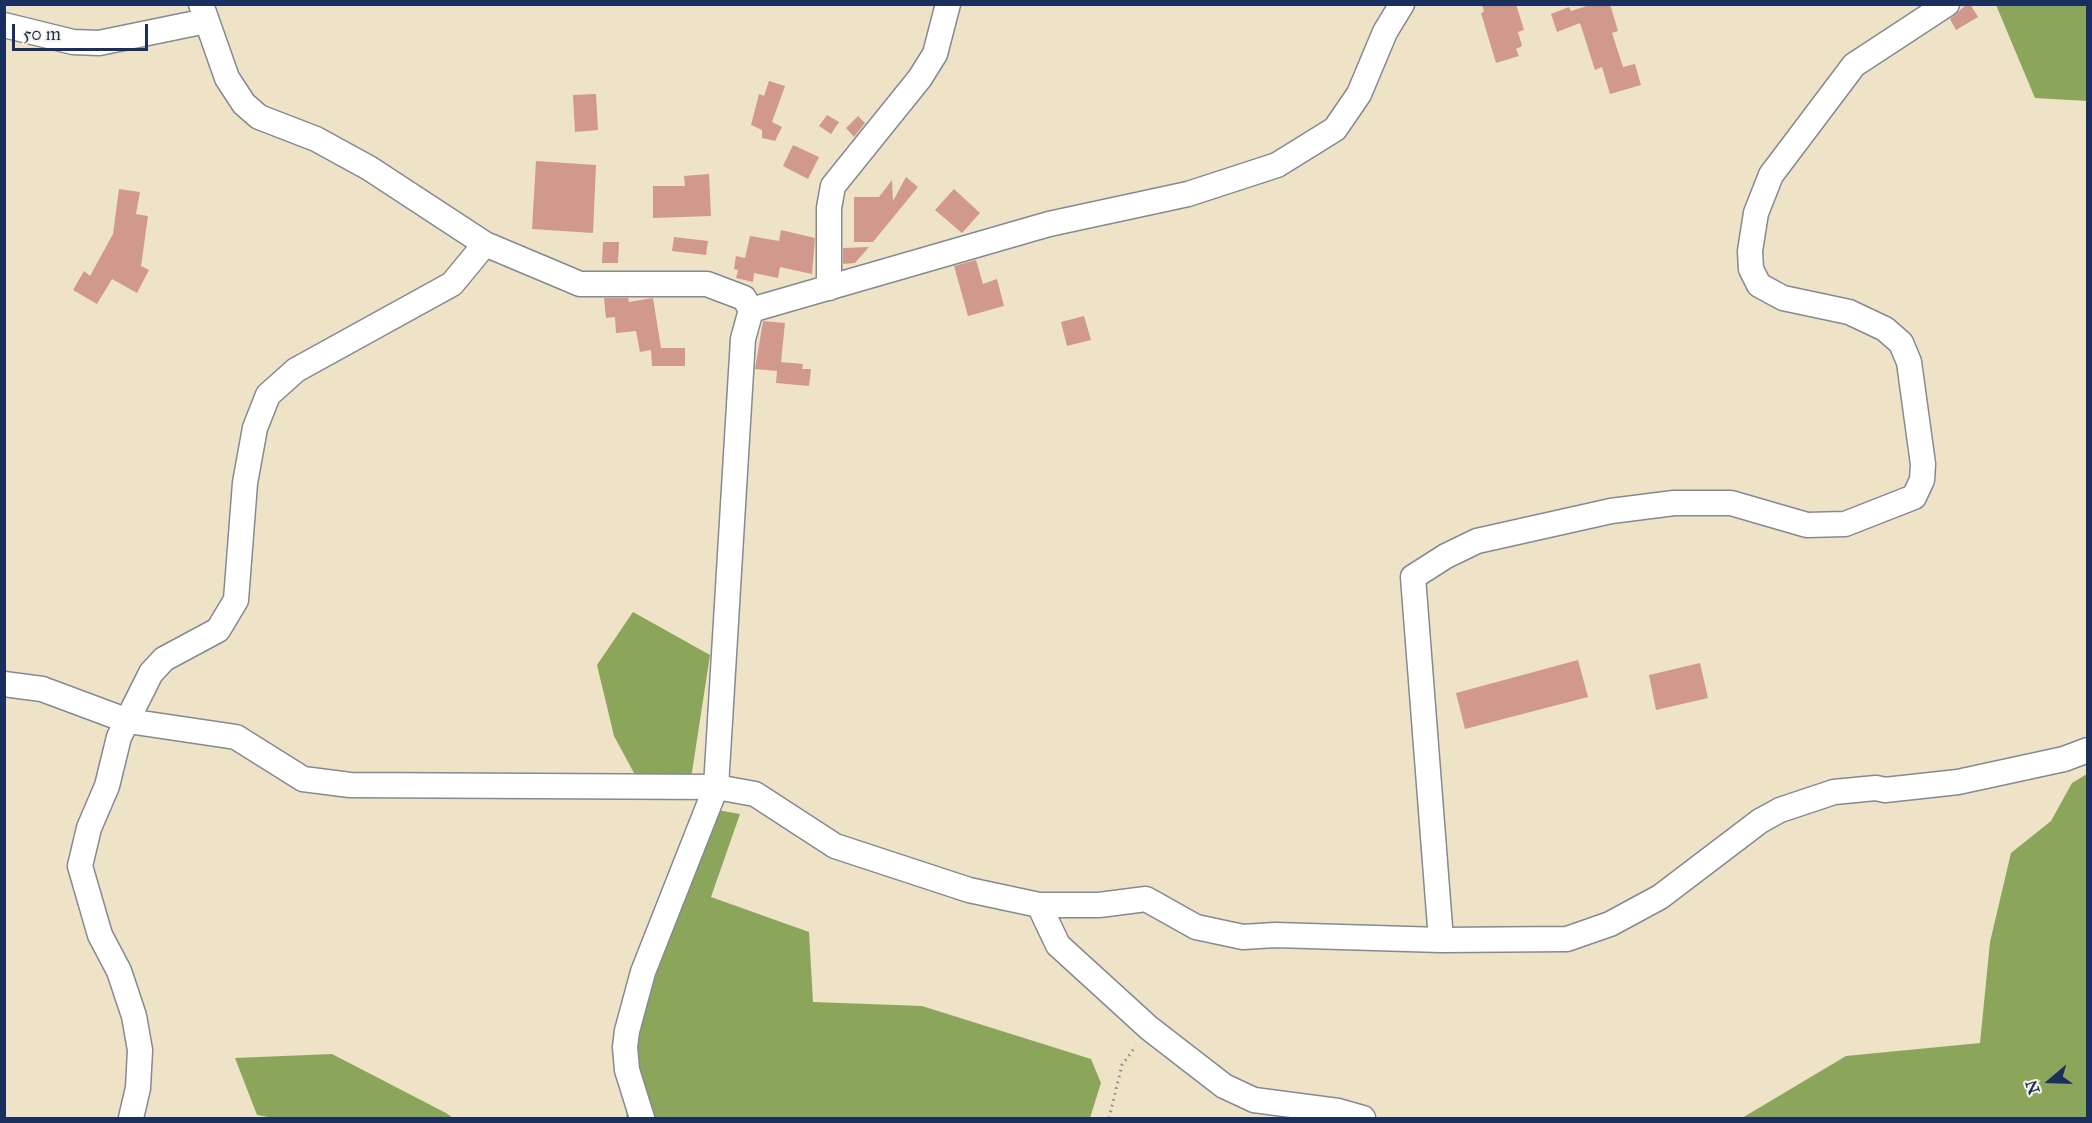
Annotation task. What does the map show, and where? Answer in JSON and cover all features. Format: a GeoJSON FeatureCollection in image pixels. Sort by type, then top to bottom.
{"type":"FeatureCollection","features":[{"type":"Feature","properties":{"kind":"street"},"geometry":{"type":"LineString","coordinates":[[829,288],[829,208],[833,186],[920,78],[935,54],[948,4]]}},
{"type":"Feature","properties":{"kind":"street"},"geometry":{"type":"LineString","coordinates":[[751,310],[1048,224],[1188,194],[1277,165],[1335,129],[1359,93],[1385,32],[1402,4]]}},
{"type":"Feature","properties":{"kind":"street"},"geometry":{"type":"LineString","coordinates":[[1441,940],[1413,577],[1446,556],[1477,541],[1611,511],[1674,503],[1731,503],[1807,525],[1845,524],[1914,497],[1922,480],[1923,464],[1909,362],[1901,343],[1885,329],[1849,312],[1783,298],[1759,285],[1750,269],[1750,251],[1756,213],[1771,175],[1854,65],[1947,4]]}},
{"type":"Feature","properties":{"kind":"street"},"geometry":{"type":"LineString","coordinates":[[4,25],[73,42],[99,43],[203,13],[226,78],[244,104],[259,117],[316,139],[369,168],[485,244],[580,284],[707,284],[744,298],[751,310],[743,339],[716,787],[643,972],[627,1031],[627,1070],[642,1119]]}},
{"type":"Feature","properties":{"kind":"street"},"geometry":{"type":"LineString","coordinates":[[131,1119],[138,1088],[140,1050],[134,1016],[119,971],[100,935],[80,866],[89,828],[106,786],[119,737],[152,673],[164,659],[219,630],[236,600],[245,483],[255,428],[268,396],[296,370],[452,284],[485,244]]}},
{"type":"Feature","properties":{"kind":"street"},"geometry":{"type":"LineString","coordinates":[[4,684],[42,689],[128,721],[236,737],[303,779],[350,785],[716,787],[755,794],[835,846],[863,857],[987,895],[1039,905],[1099,905],[1146,899],[1196,927],[1243,937],[1275,935],[1441,940],[1567,939],[1610,924],[1660,897],[1761,820],[1780,810],[1833,792],[1876,788],[1885,790],[1958,782],[2064,759],[2088,750]]}},
{"type":"Feature","properties":{"kind":"street"},"geometry":{"type":"LineString","coordinates":[[1039,905],[1058,945],[1149,1028],[1224,1086],[1254,1100],[1338,1111],[1363,1119]]}},
{"type":"Feature","properties":{"kind":"path"},"geometry":{"type":"LineString","coordinates":[[1109,1119],[1122,1065],[1149,1028]]}},
{"type":"Feature","properties":{"kind":"green space"},"geometry":{"type":"Polygon","coordinates":[[[1996,5],[2087,5],[2087,101],[2035,98],[1996,5]]]}},
{"type":"Feature","properties":{"kind":"green space"},"geometry":{"type":"Polygon","coordinates":[[[633,612],[710,655],[688,798],[647,797],[614,736],[597,665],[633,612]]]}},
{"type":"Feature","properties":{"kind":"green space"},"geometry":{"type":"Polygon","coordinates":[[[2087,774],[2087,1118],[1742,1118],[1846,1056],[1980,1043],[1990,942],[2011,853],[2051,821],[2072,783],[2087,774]]]}},
{"type":"Feature","properties":{"kind":"green space"},"geometry":{"type":"Polygon","coordinates":[[[717,810],[740,814],[711,897],[809,932],[813,1002],[922,1006],[1091,1059],[1101,1083],[1090,1118],[626,1118],[639,1021],[717,810]]]}},
{"type":"Feature","properties":{"kind":"green space"},"geometry":{"type":"Polygon","coordinates":[[[332,1054],[453,1118],[273,1118],[257,1115],[235,1058],[332,1054]]]}},
{"type":"Feature","properties":{"kind":"building"},"geometry":{"type":"Polygon","coordinates":[[[1482,4],[1516,4],[1524,30],[1518,32],[1522,46],[1516,49],[1519,56],[1496,63],[1481,13],[1484,12],[1482,4]]]}},
{"type":"Feature","properties":{"kind":"building"},"geometry":{"type":"Polygon","coordinates":[[[1593,4],[1610,4],[1618,31],[1612,33],[1623,67],[1635,64],[1641,85],[1610,94],[1602,67],[1595,70],[1580,23],[1557,32],[1551,14],[1569,7],[1571,11],[1593,4]]]}},
{"type":"Feature","properties":{"kind":"building"},"geometry":{"type":"Polygon","coordinates":[[[1970,4],[1978,17],[1956,30],[1950,19],[1970,4]]]}},
{"type":"Feature","properties":{"kind":"building"},"geometry":{"type":"Polygon","coordinates":[[[769,81],[785,86],[772,122],[782,127],[775,141],[762,138],[762,130],[751,125],[759,94],[764,96],[769,81]]]}},
{"type":"Feature","properties":{"kind":"building"},"geometry":{"type":"Polygon","coordinates":[[[596,94],[598,130],[575,132],[573,95],[596,94]]]}},
{"type":"Feature","properties":{"kind":"building"},"geometry":{"type":"Polygon","coordinates":[[[827,115],[839,122],[831,134],[819,126],[827,115]]]}},
{"type":"Feature","properties":{"kind":"building"},"geometry":{"type":"Polygon","coordinates":[[[858,116],[865,123],[854,137],[846,128],[858,116]]]}},
{"type":"Feature","properties":{"kind":"building"},"geometry":{"type":"Polygon","coordinates":[[[793,145],[819,157],[808,179],[783,166],[793,145]]]}},
{"type":"Feature","properties":{"kind":"building"},"geometry":{"type":"Polygon","coordinates":[[[536,161],[596,165],[593,233],[532,229],[536,161]]]}},
{"type":"Feature","properties":{"kind":"building"},"geometry":{"type":"Polygon","coordinates":[[[709,174],[711,216],[653,218],[653,186],[685,186],[684,176],[709,174]]]}},
{"type":"Feature","properties":{"kind":"building"},"geometry":{"type":"Polygon","coordinates":[[[906,177],[918,187],[873,242],[854,242],[854,197],[879,197],[892,180],[893,201],[906,177]]]}},
{"type":"Feature","properties":{"kind":"building"},"geometry":{"type":"Polygon","coordinates":[[[119,189],[140,192],[136,214],[148,216],[141,266],[149,270],[137,293],[112,279],[97,304],[73,290],[84,271],[90,276],[113,234],[119,189]]]}},
{"type":"Feature","properties":{"kind":"building"},"geometry":{"type":"Polygon","coordinates":[[[954,189],[980,213],[962,233],[935,210],[954,189]]]}},
{"type":"Feature","properties":{"kind":"building"},"geometry":{"type":"Polygon","coordinates":[[[781,230],[815,238],[812,274],[780,267],[778,278],[754,273],[753,282],[736,278],[738,270],[734,269],[736,256],[745,258],[750,236],[779,241],[781,230]]]}},
{"type":"Feature","properties":{"kind":"building"},"geometry":{"type":"Polygon","coordinates":[[[674,237],[708,241],[706,255],[672,251],[674,237]]]}},
{"type":"Feature","properties":{"kind":"building"},"geometry":{"type":"Polygon","coordinates":[[[603,242],[619,242],[618,263],[602,263],[603,242]]]}},
{"type":"Feature","properties":{"kind":"building"},"geometry":{"type":"Polygon","coordinates":[[[869,247],[855,263],[843,264],[843,248],[869,247]]]}},
{"type":"Feature","properties":{"kind":"building"},"geometry":{"type":"Polygon","coordinates":[[[976,260],[983,284],[997,279],[1004,306],[968,316],[954,266],[976,260]]]}},
{"type":"Feature","properties":{"kind":"building"},"geometry":{"type":"Polygon","coordinates":[[[604,298],[628,298],[629,302],[653,298],[661,348],[685,348],[685,366],[652,366],[651,350],[640,352],[636,331],[616,333],[615,317],[606,318],[604,298]]]}},
{"type":"Feature","properties":{"kind":"building"},"geometry":{"type":"Polygon","coordinates":[[[1084,316],[1091,340],[1067,346],[1061,322],[1084,316]]]}},
{"type":"Feature","properties":{"kind":"building"},"geometry":{"type":"Polygon","coordinates":[[[763,321],[785,323],[781,362],[803,364],[802,369],[811,369],[809,386],[776,383],[777,371],[755,369],[763,321]]]}},
{"type":"Feature","properties":{"kind":"building"},"geometry":{"type":"Polygon","coordinates":[[[1578,660],[1588,697],[1465,729],[1456,693],[1578,660]]]}},
{"type":"Feature","properties":{"kind":"building"},"geometry":{"type":"Polygon","coordinates":[[[1700,663],[1708,698],[1656,710],[1649,675],[1700,663]]]}}]}
